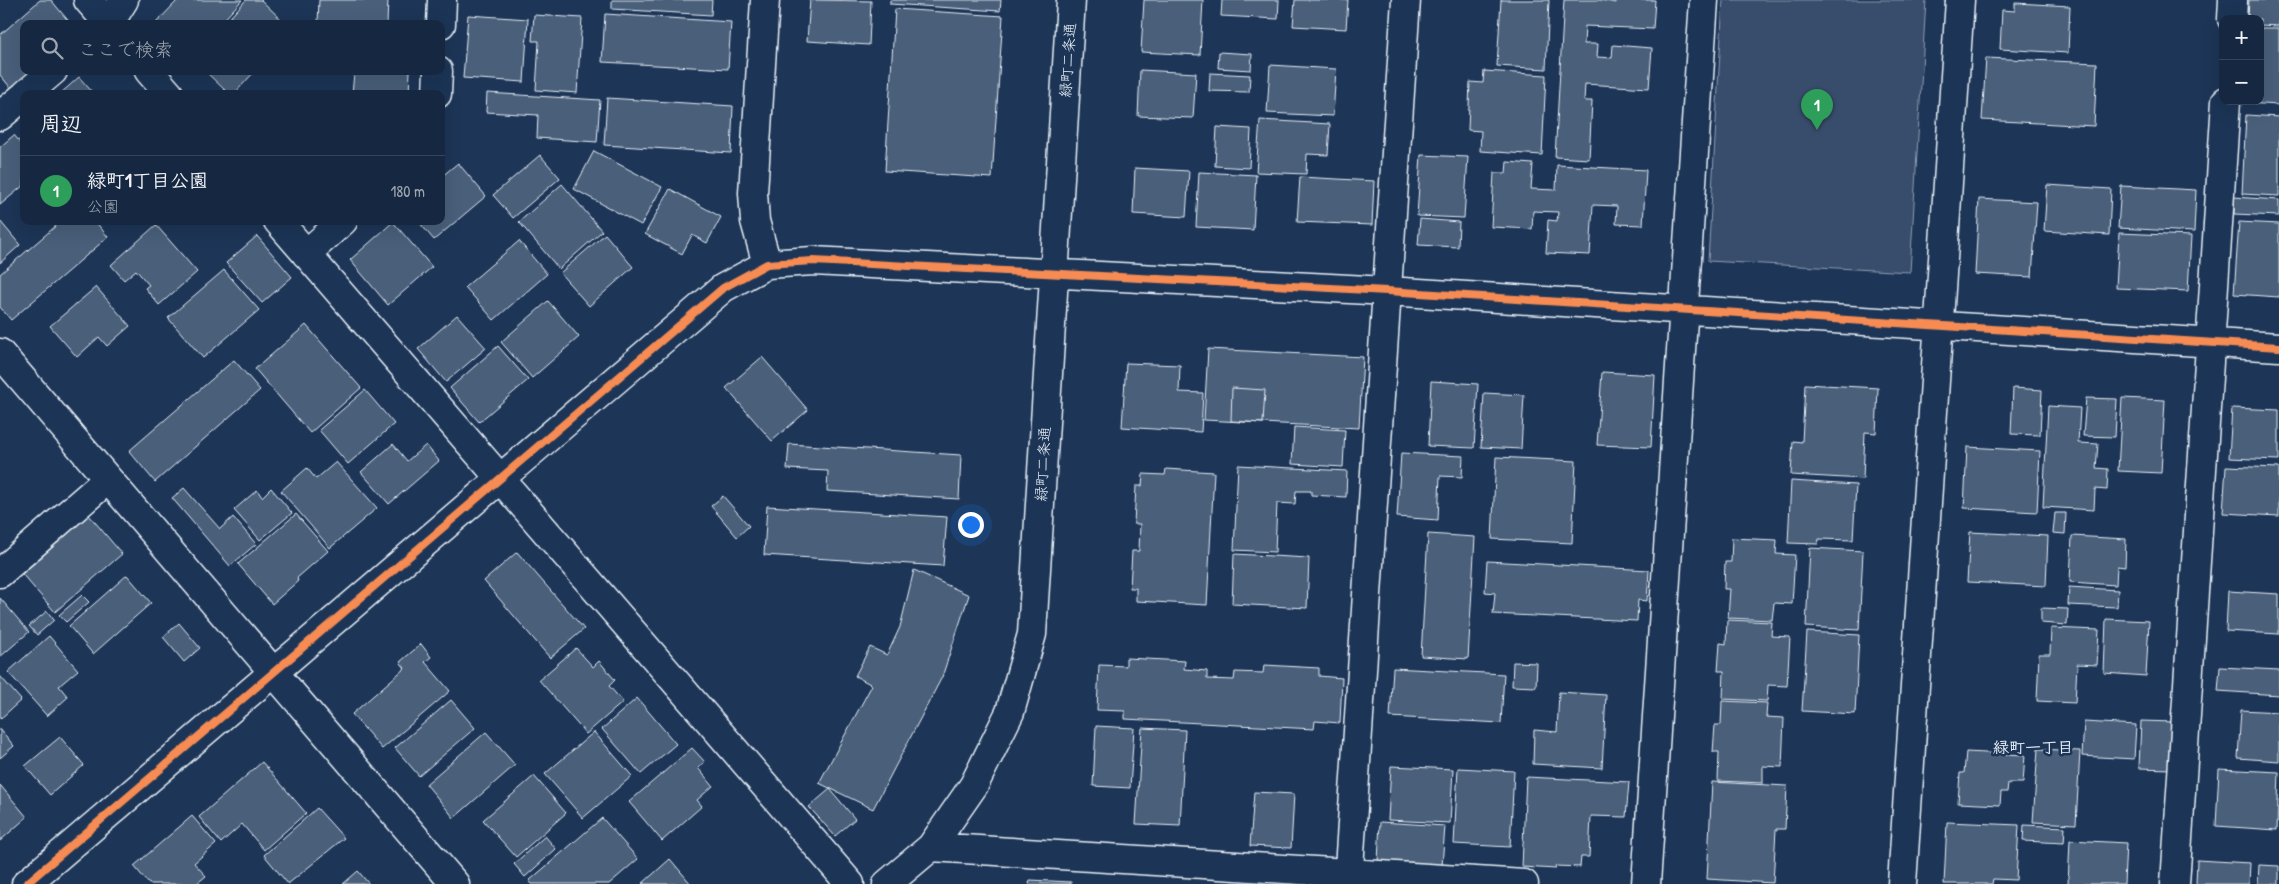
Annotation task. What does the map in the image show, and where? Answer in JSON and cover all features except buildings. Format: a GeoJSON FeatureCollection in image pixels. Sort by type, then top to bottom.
{"type":"FeatureCollection","features":[{"type":"Feature","properties":{"kind":"street"},"geometry":{"type":"LineString","coordinates":[[88,0],[106,20]]}},
{"type":"Feature","properties":{"kind":"street"},"geometry":{"type":"LineString","coordinates":[[112,20],[124,0]]}},
{"type":"Feature","properties":{"kind":"street"},"geometry":{"type":"LineString","coordinates":[[441,20],[442,0]]}},
{"type":"Feature","properties":{"kind":"street"},"geometry":{"type":"LineString","coordinates":[[765,0],[753,193],[755,221],[767,264]]}},
{"type":"Feature","properties":{"kind":"street","name":"緑町二条通"},"geometry":{"type":"LineString","coordinates":[[887,884],[932,847],[974,785],[1010,712],[1032,634],[1071,0]]}},
{"type":"Feature","properties":{"kind":"street"},"geometry":{"type":"LineString","coordinates":[[1348,878],[1406,0]]}},
{"type":"Feature","properties":{"kind":"street"},"geometry":{"type":"LineString","coordinates":[[1646,884],[1704,0]]}},
{"type":"Feature","properties":{"kind":"street"},"geometry":{"type":"LineString","coordinates":[[1902,884],[1960,0]]}},
{"type":"Feature","properties":{"kind":"street"},"geometry":{"type":"LineString","coordinates":[[2232,15],[2233,0]]}},
{"type":"Feature","properties":{"kind":"street"},"geometry":{"type":"LineString","coordinates":[[31,90],[48,75]]}},
{"type":"Feature","properties":{"kind":"street"},"geometry":{"type":"LineString","coordinates":[[152,75],[166,90]]}},
{"type":"Feature","properties":{"kind":"street"},"geometry":{"type":"LineString","coordinates":[[437,90],[438,75]]}},
{"type":"Feature","properties":{"kind":"street"},"geometry":{"type":"LineString","coordinates":[[0,116],[20,99]]}},
{"type":"Feature","properties":{"kind":"street"},"geometry":{"type":"LineString","coordinates":[[2175,884],[2226,105]]}},
{"type":"Feature","properties":{"kind":"street"},"geometry":{"type":"LineString","coordinates":[[281,225],[850,884]]}},
{"type":"Feature","properties":{"kind":"street"},"geometry":{"type":"LineString","coordinates":[[306,254],[339,225]]}},
{"type":"Feature","properties":{"kind":"street"},"geometry":{"type":"LineString","coordinates":[[29,883],[723,288],[767,264],[814,261],[1387,291],[2279,347]]}},
{"type":"Feature","properties":{"kind":"street"},"geometry":{"type":"LineString","coordinates":[[0,353],[455,884]]}},
{"type":"Feature","properties":{"kind":"street"},"geometry":{"type":"LineString","coordinates":[[0,573],[108,479]]}},
{"type":"Feature","properties":{"kind":"street"},"geometry":{"type":"LineString","coordinates":[[932,847],[1348,878],[1524,884]]}},
{"type":"Feature","properties":{"kind":"shaded area"},"geometry":{"type":"Polygon","coordinates":[[[1723,0],[1926,0],[1910,272],[1708,261],[1723,0]]]}},
{"type":"Feature","properties":{"kind":"cycle path"},"geometry":{"type":"LineString","coordinates":[[26,884],[723,288],[767,264],[813,261],[1387,291],[2279,347]]}},
{"type":"Feature","properties":{"kind":"place","name":"緑町1丁目公園"},"geometry":{"type":"Point","coordinates":[1817,130]}},
{"type":"Feature","properties":{"kind":"district","name":"緑町一丁目"},"geometry":{"type":"Point","coordinates":[2033,747]}}]}
